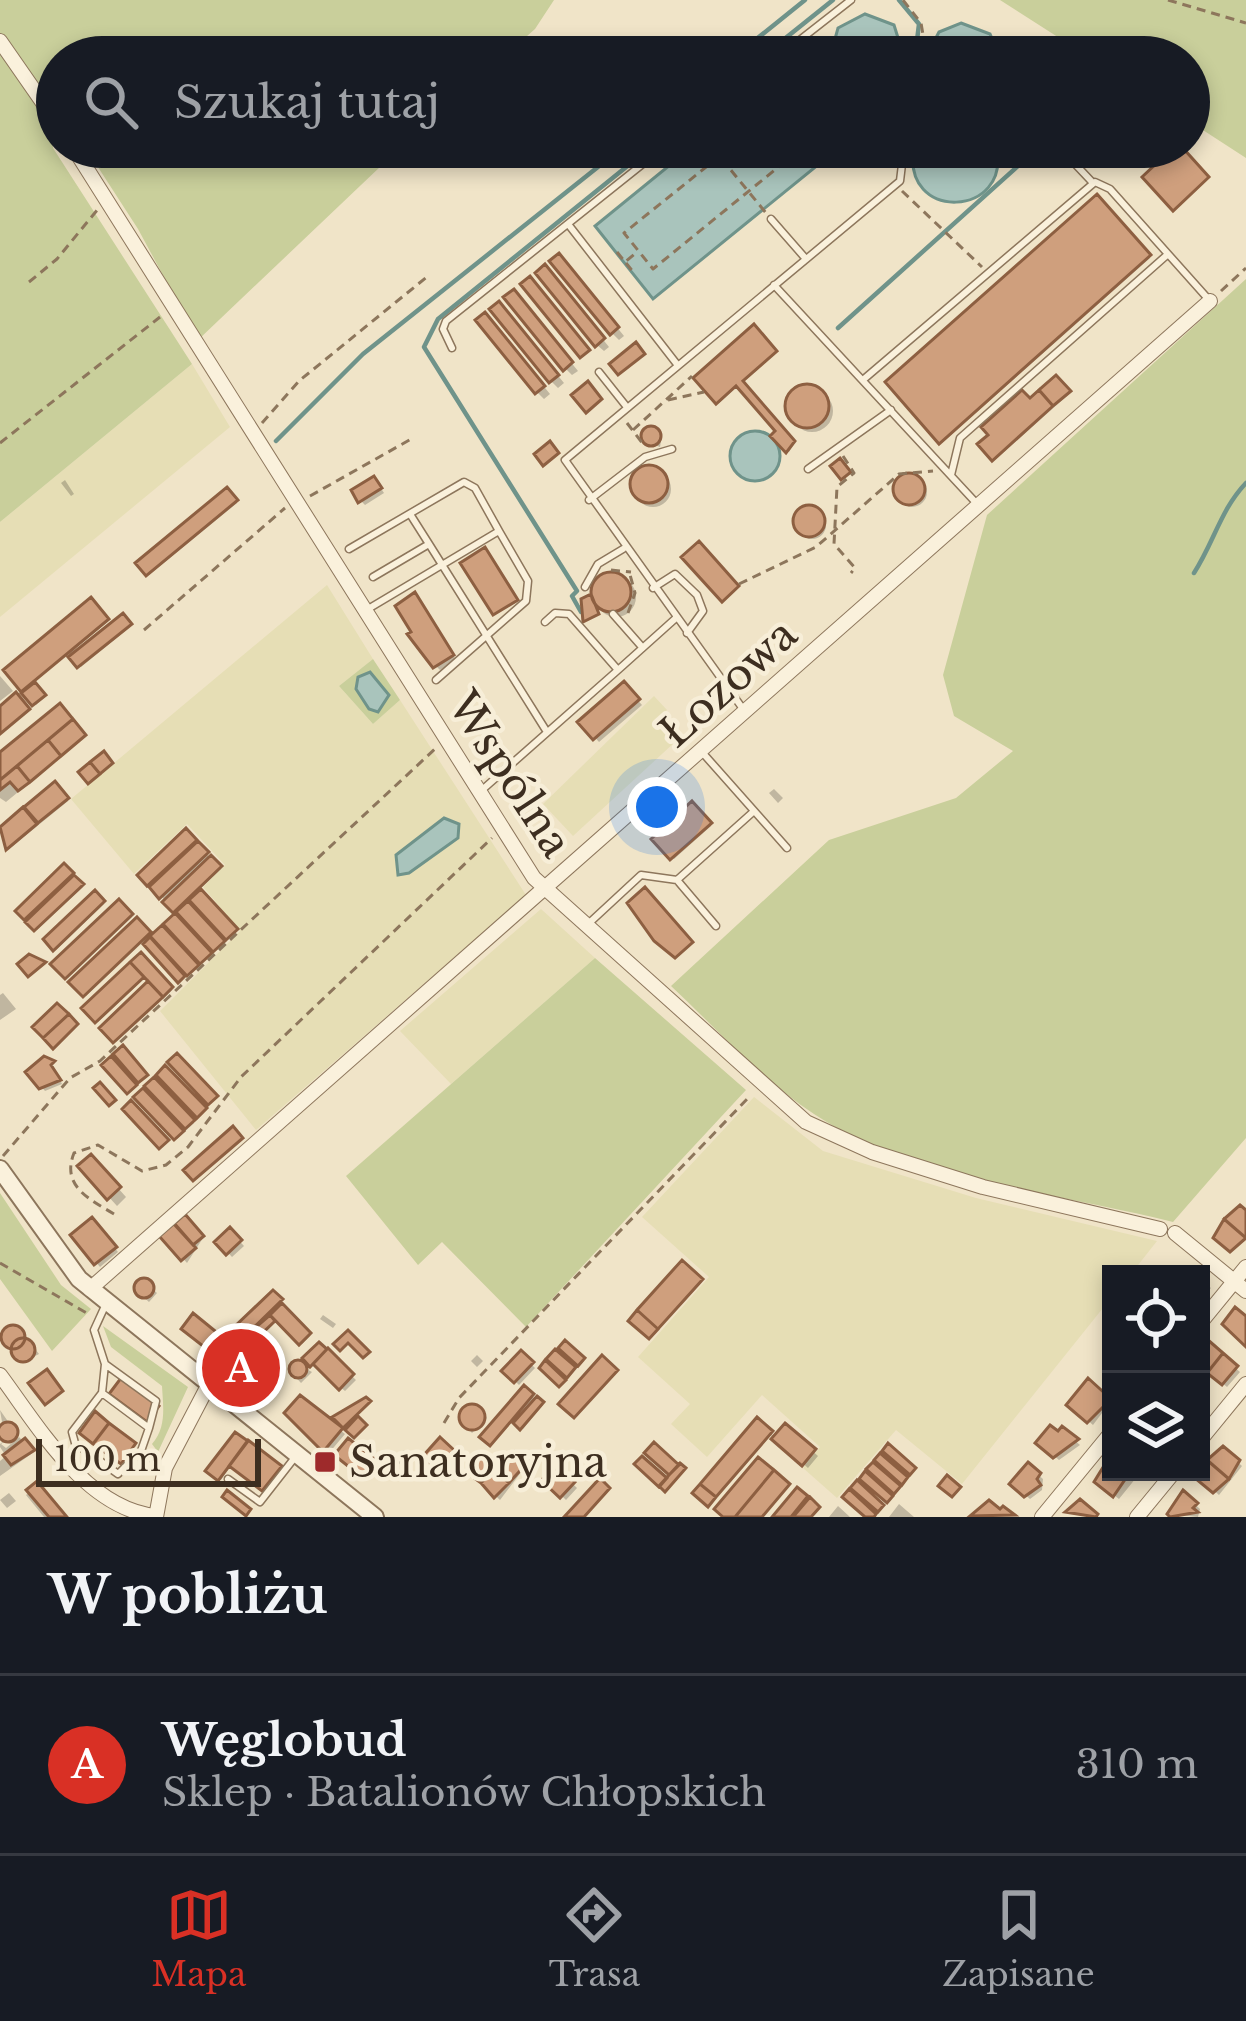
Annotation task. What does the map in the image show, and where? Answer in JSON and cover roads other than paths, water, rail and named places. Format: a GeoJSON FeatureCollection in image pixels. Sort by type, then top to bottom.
{"type":"FeatureCollection","features":[{"type":"Feature","properties":{"kind":"street"},"geometry":{"type":"LineString","coordinates":[[0,41],[36,93]]}},
{"type":"Feature","properties":{"kind":"street","name":"Wspólna"},"geometry":{"type":"LineString","coordinates":[[88,168],[171,309],[300,501],[479,792],[547,891],[806,1122],[872,1152],[983,1186],[1167,1231],[1240,1286]]}},
{"type":"Feature","properties":{"kind":"street","name":"Łozowa"},"geometry":{"type":"LineString","coordinates":[[90,1289],[547,891],[1210,301]]}},
{"type":"Feature","properties":{"kind":"street"},"geometry":{"type":"LineString","coordinates":[[0,1169],[102,1311],[209,1384],[375,1517]]}},
{"type":"Feature","properties":{"kind":"street"},"geometry":{"type":"LineString","coordinates":[[1210,1314],[1240,1286],[1246,1268]]}},
{"type":"Feature","properties":{"kind":"street"},"geometry":{"type":"LineString","coordinates":[[0,1375],[52,1445],[83,1476],[119,1504],[156,1516],[165,1468],[209,1384]]}},
{"type":"Feature","properties":{"kind":"street"},"geometry":{"type":"LineString","coordinates":[[1210,1428],[1246,1384]]}},
{"type":"Feature","properties":{"kind":"street"},"geometry":{"type":"LineString","coordinates":[[1042,1517],[1102,1444]]}},
{"type":"Feature","properties":{"kind":"street"},"geometry":{"type":"LineString","coordinates":[[1137,1517],[1167,1481]]}},
{"type":"Feature","properties":{"kind":"lane"},"geometry":{"type":"LineString","coordinates":[[805,36],[851,0]]}},
{"type":"Feature","properties":{"kind":"lane"},"geometry":{"type":"LineString","coordinates":[[452,348],[443,329],[446,321],[638,168]]}},
{"type":"Feature","properties":{"kind":"lane"},"geometry":{"type":"LineString","coordinates":[[746,712],[623,549],[565,460],[895,186],[904,168]]}},
{"type":"Feature","properties":{"kind":"lane"},"geometry":{"type":"LineString","coordinates":[[1079,168],[1093,183],[1110,189],[1210,301]]}},
{"type":"Feature","properties":{"kind":"lane"},"geometry":{"type":"LineString","coordinates":[[864,379],[1093,183]]}},
{"type":"Feature","properties":{"kind":"lane"},"geometry":{"type":"LineString","coordinates":[[771,219],[806,259]]}},
{"type":"Feature","properties":{"kind":"lane"},"geometry":{"type":"LineString","coordinates":[[568,224],[677,364]]}},
{"type":"Feature","properties":{"kind":"lane"},"geometry":{"type":"LineString","coordinates":[[949,472],[960,439],[1168,254]]}},
{"type":"Feature","properties":{"kind":"lane"},"geometry":{"type":"LineString","coordinates":[[774,285],[979,506]]}},
{"type":"Feature","properties":{"kind":"lane"},"geometry":{"type":"LineString","coordinates":[[599,372],[622,410]]}},
{"type":"Feature","properties":{"kind":"lane"},"geometry":{"type":"LineString","coordinates":[[808,469],[891,410]]}},
{"type":"Feature","properties":{"kind":"lane"},"geometry":{"type":"LineString","coordinates":[[590,500],[651,455],[672,449]]}},
{"type":"Feature","properties":{"kind":"lane"},"geometry":{"type":"LineString","coordinates":[[350,549],[471,483],[530,590],[526,601],[436,680]]}},
{"type":"Feature","properties":{"kind":"lane"},"geometry":{"type":"LineString","coordinates":[[410,514],[547,732]]}},
{"type":"Feature","properties":{"kind":"lane"},"geometry":{"type":"LineString","coordinates":[[368,609],[500,531]]}},
{"type":"Feature","properties":{"kind":"lane"},"geometry":{"type":"LineString","coordinates":[[373,577],[429,544]]}},
{"type":"Feature","properties":{"kind":"lane"},"geometry":{"type":"LineString","coordinates":[[585,587],[591,575],[623,549]]}},
{"type":"Feature","properties":{"kind":"lane"},"geometry":{"type":"LineString","coordinates":[[653,588],[675,574],[697,595],[703,611],[687,633]]}},
{"type":"Feature","properties":{"kind":"lane"},"geometry":{"type":"LineString","coordinates":[[545,622],[555,613],[569,614],[618,670]]}},
{"type":"Feature","properties":{"kind":"lane"},"geometry":{"type":"LineString","coordinates":[[613,614],[643,647]]}},
{"type":"Feature","properties":{"kind":"lane"},"geometry":{"type":"LineString","coordinates":[[479,792],[676,618]]}},
{"type":"Feature","properties":{"kind":"lane"},"geometry":{"type":"LineString","coordinates":[[701,751],[787,848]]}},
{"type":"Feature","properties":{"kind":"lane"},"geometry":{"type":"LineString","coordinates":[[677,880],[753,812]]}},
{"type":"Feature","properties":{"kind":"lane"},"geometry":{"type":"LineString","coordinates":[[587,925],[641,875],[677,880],[716,926]]}},
{"type":"Feature","properties":{"kind":"lane"},"geometry":{"type":"LineString","coordinates":[[102,1311],[94,1330],[105,1364],[102,1393],[72,1432],[75,1443],[118,1474],[141,1450],[156,1401],[105,1364]]}},
{"type":"Feature","properties":{"kind":"lane"},"geometry":{"type":"LineString","coordinates":[[102,1393],[148,1427]]}},
{"type":"Feature","properties":{"kind":"lane"},"geometry":{"type":"LineString","coordinates":[[141,1450],[165,1468]]}},
{"type":"Feature","properties":{"kind":"lane"},"geometry":{"type":"LineString","coordinates":[[228,1479],[260,1502],[297,1454]]}},
{"type":"Feature","properties":{"kind":"water"},"geometry":{"type":"Polygon","coordinates":[[[865,14],[894,25],[897,36],[836,36],[838,28],[865,14]]]}},
{"type":"Feature","properties":{"kind":"water"},"geometry":{"type":"Polygon","coordinates":[[[961,23],[991,36],[937,36],[961,23]]]}},
{"type":"Feature","properties":{"kind":"water"},"geometry":{"type":"Polygon","coordinates":[[[666,168],[814,168],[653,299],[595,226],[666,168]]]}},
{"type":"Feature","properties":{"kind":"water"},"geometry":{"type":"Polygon","coordinates":[[[914,168],[997,170],[988,187],[974,198],[956,202],[938,199],[923,189],[914,168]]]}},
{"type":"Feature","properties":{"kind":"water"},"geometry":{"type":"Polygon","coordinates":[[[755,431],[773,438],[780,456],[773,474],[755,481],[737,474],[730,456],[737,438],[755,431]]]}},
{"type":"Feature","properties":{"kind":"water"},"geometry":{"type":"Polygon","coordinates":[[[370,672],[389,695],[378,712],[369,709],[356,689],[358,677],[370,672]]]}},
{"type":"Feature","properties":{"kind":"water"},"geometry":{"type":"Polygon","coordinates":[[[444,818],[459,824],[458,838],[409,873],[398,875],[396,855],[444,818]]]}},
{"type":"Feature","properties":{"kind":"waterway"},"geometry":{"type":"LineString","coordinates":[[760,36],[805,0]]}},
{"type":"Feature","properties":{"kind":"waterway"},"geometry":{"type":"LineString","coordinates":[[788,36],[833,0]]}},
{"type":"Feature","properties":{"kind":"waterway"},"geometry":{"type":"LineString","coordinates":[[899,0],[919,24],[918,36]]}},
{"type":"Feature","properties":{"kind":"waterway"},"geometry":{"type":"LineString","coordinates":[[276,441],[363,354],[597,168]]}},
{"type":"Feature","properties":{"kind":"waterway"},"geometry":{"type":"LineString","coordinates":[[581,612],[572,596],[577,591],[424,347],[438,319],[625,168]]}},
{"type":"Feature","properties":{"kind":"waterway"},"geometry":{"type":"LineString","coordinates":[[838,328],[1016,168]]}},
{"type":"Feature","properties":{"kind":"waterway"},"geometry":{"type":"LineString","coordinates":[[1194,573],[1246,483]]}},
{"type":"Feature","properties":{"kind":"place","name":"Węglobud"},"geometry":{"type":"Point","coordinates":[241,1368]}},
{"type":"Feature","properties":{"kind":"place","name":"Sanatoryjna"},"geometry":{"type":"Point","coordinates":[325,1462]}}]}
